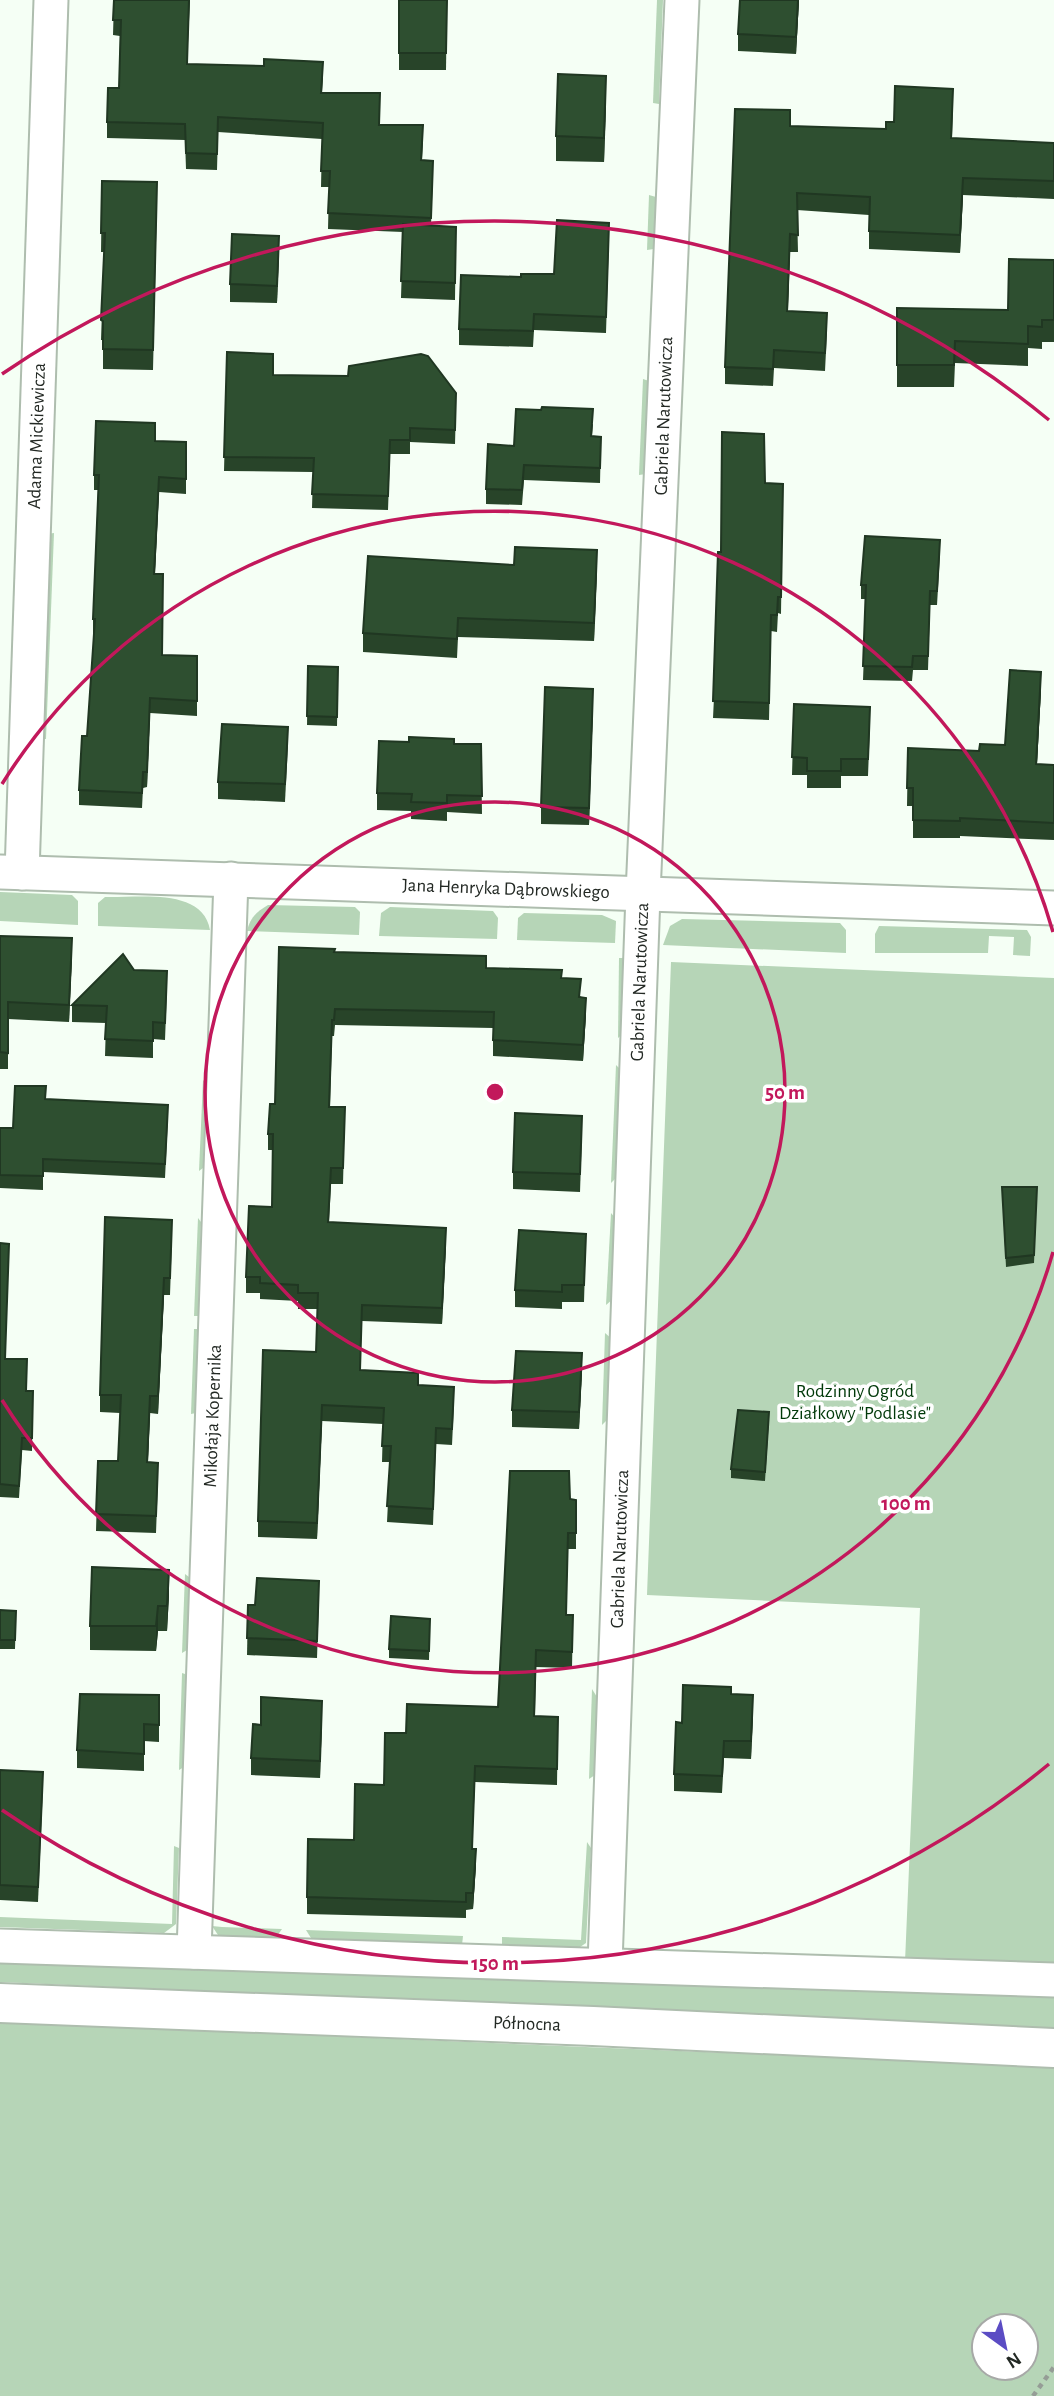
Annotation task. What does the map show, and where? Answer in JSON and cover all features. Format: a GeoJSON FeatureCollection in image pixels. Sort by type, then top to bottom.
{"type":"FeatureCollection","features":[{"type":"Feature","properties":{"kind":"main road","name":"Północna"},"geometry":{"type":"LineString","coordinates":[[0,2003],[1054,2048]]}},
{"type":"Feature","properties":{"kind":"street","name":"Adama Mickiewicza"},"geometry":{"type":"LineString","coordinates":[[11,872],[51,0]]}},
{"type":"Feature","properties":{"kind":"street","name":"Gabriela Narutowicza"},"geometry":{"type":"LineString","coordinates":[[605,1964],[643,894],[682,0]]}},
{"type":"Feature","properties":{"kind":"street","name":"Jana Henryka Dąbrowskiego"},"geometry":{"type":"LineString","coordinates":[[11,872],[1054,908]]}},
{"type":"Feature","properties":{"kind":"street","name":"Mikołaja Kopernika"},"geometry":{"type":"LineString","coordinates":[[194,1952],[231,879]]}},
{"type":"Feature","properties":{"kind":"street"},"geometry":{"type":"LineString","coordinates":[[0,1946],[1054,1980]]}},
{"type":"Feature","properties":{"kind":"path"},"geometry":{"type":"LineString","coordinates":[[1033,2396],[1054,2367]]}},
{"type":"Feature","properties":{"kind":"green space"},"geometry":{"type":"Polygon","coordinates":[[[657,0],[663,0],[659,104],[653,103],[657,0]]]}},
{"type":"Feature","properties":{"kind":"green space"},"geometry":{"type":"Polygon","coordinates":[[[649,195],[656,197],[654,249],[647,250],[649,195]]]}},
{"type":"Feature","properties":{"kind":"green space"},"geometry":{"type":"Polygon","coordinates":[[[643,379],[649,381],[646,474],[639,475],[643,379]]]}},
{"type":"Feature","properties":{"kind":"green space"},"geometry":{"type":"Polygon","coordinates":[[[54,533],[46,739],[38,739],[47,534],[54,533]]]}},
{"type":"Feature","properties":{"kind":"green space"},"geometry":{"type":"Polygon","coordinates":[[[0,892],[72,895],[78,901],[78,925],[0,921],[0,892]]]}},
{"type":"Feature","properties":{"kind":"green space"},"geometry":{"type":"Polygon","coordinates":[[[105,897],[151,897],[182,901],[205,916],[210,930],[98,926],[98,903],[105,897]]]}},
{"type":"Feature","properties":{"kind":"green space"},"geometry":{"type":"Polygon","coordinates":[[[268,905],[355,907],[360,912],[359,935],[247,931],[254,916],[268,905]]]}},
{"type":"Feature","properties":{"kind":"green space"},"geometry":{"type":"Polygon","coordinates":[[[390,907],[493,911],[498,918],[497,939],[379,936],[381,913],[390,907]]]}},
{"type":"Feature","properties":{"kind":"green space"},"geometry":{"type":"Polygon","coordinates":[[[524,913],[602,915],[616,921],[615,943],[517,940],[518,918],[524,913]]]}},
{"type":"Feature","properties":{"kind":"green space"},"geometry":{"type":"Polygon","coordinates":[[[682,919],[840,923],[846,930],[846,953],[663,945],[670,926],[682,919]]]}},
{"type":"Feature","properties":{"kind":"green space"},"geometry":{"type":"Polygon","coordinates":[[[879,926],[1027,930],[1031,937],[1030,956],[1013,955],[1014,937],[989,936],[988,953],[875,953],[875,934],[879,926]]]}},
{"type":"Feature","properties":{"kind":"green space"},"geometry":{"type":"Polygon","coordinates":[[[619,958],[627,958],[624,1033],[618,1038],[619,958]]]}},
{"type":"Feature","properties":{"kind":"green space","name":"Rodzinny Ogród Działkowy \"Podlasie\""},"geometry":{"type":"Polygon","coordinates":[[[671,962],[1054,978],[1054,1968],[905,1962],[920,1608],[647,1595],[671,962]]]}},
{"type":"Feature","properties":{"kind":"green space"},"geometry":{"type":"Polygon","coordinates":[[[616,1065],[622,1071],[618,1176],[611,1183],[616,1065]]]}},
{"type":"Feature","properties":{"kind":"green space"},"geometry":{"type":"Polygon","coordinates":[[[203,1080],[206,1083],[203,1168],[199,1171],[203,1080]]]}},
{"type":"Feature","properties":{"kind":"green space"},"geometry":{"type":"Polygon","coordinates":[[[611,1213],[616,1219],[613,1299],[606,1305],[611,1213]]]}},
{"type":"Feature","properties":{"kind":"green space"},"geometry":{"type":"Polygon","coordinates":[[[198,1218],[201,1222],[198,1316],[194,1316],[198,1218]]]}},
{"type":"Feature","properties":{"kind":"green space"},"geometry":{"type":"Polygon","coordinates":[[[194,1329],[197,1329],[196,1413],[191,1414],[194,1329]]]}},
{"type":"Feature","properties":{"kind":"green space"},"geometry":{"type":"Polygon","coordinates":[[[605,1333],[612,1339],[608,1419],[602,1425],[605,1333]]]}},
{"type":"Feature","properties":{"kind":"green space"},"geometry":{"type":"Polygon","coordinates":[[[185,1574],[189,1577],[187,1650],[182,1653],[185,1574]]]}},
{"type":"Feature","properties":{"kind":"green space"},"geometry":{"type":"Polygon","coordinates":[[[182,1673],[185,1674],[184,1767],[179,1770],[182,1673]]]}},
{"type":"Feature","properties":{"kind":"green space"},"geometry":{"type":"Polygon","coordinates":[[[592,1689],[597,1697],[595,1775],[589,1779],[592,1689]]]}},
{"type":"Feature","properties":{"kind":"green space"},"geometry":{"type":"Polygon","coordinates":[[[587,1842],[591,1848],[586,1943],[577,1949],[502,1945],[502,1937],[581,1940],[587,1842]]]}},
{"type":"Feature","properties":{"kind":"green space"},"geometry":{"type":"Polygon","coordinates":[[[174,1846],[179,1848],[176,1924],[164,1933],[0,1927],[0,1917],[172,1924],[174,1846]]]}},
{"type":"Feature","properties":{"kind":"green space"},"geometry":{"type":"Polygon","coordinates":[[[212,1926],[282,1929],[275,1939],[218,1935],[212,1926]]]}},
{"type":"Feature","properties":{"kind":"green space"},"geometry":{"type":"Polygon","coordinates":[[[306,1930],[463,1936],[462,1945],[311,1938],[306,1930]]]}},
{"type":"Feature","properties":{"kind":"green space"},"geometry":{"type":"Polygon","coordinates":[[[0,1955],[1054,1998],[1054,2028],[0,1982],[0,1955]]]}},
{"type":"Feature","properties":{"kind":"green space"},"geometry":{"type":"Polygon","coordinates":[[[0,2022],[1054,2067],[1054,2396],[0,2396],[0,2022]]]}},
{"type":"Feature","properties":{"kind":"building"},"geometry":{"type":"Polygon","coordinates":[[[114,0],[189,0],[187,64],[264,66],[264,59],[323,62],[321,93],[380,93],[379,125],[423,125],[421,160],[433,161],[431,218],[328,213],[330,171],[321,171],[323,123],[218,117],[217,154],[186,153],[185,124],[107,122],[108,88],[119,88],[121,20],[113,20],[114,0]]]}},
{"type":"Feature","properties":{"kind":"building"},"geometry":{"type":"Polygon","coordinates":[[[399,0],[447,0],[446,53],[399,53],[399,0]]]}},
{"type":"Feature","properties":{"kind":"building"},"geometry":{"type":"Polygon","coordinates":[[[740,0],[798,0],[796,37],[738,34],[740,0]]]}},
{"type":"Feature","properties":{"kind":"building"},"geometry":{"type":"Polygon","coordinates":[[[558,74],[606,76],[604,138],[556,136],[558,74]]]}},
{"type":"Feature","properties":{"kind":"building"},"geometry":{"type":"Polygon","coordinates":[[[895,86],[953,89],[951,138],[1054,143],[1054,181],[963,178],[960,235],[869,231],[870,197],[797,193],[798,235],[790,234],[787,311],[827,313],[825,353],[774,350],[773,369],[725,367],[735,109],[790,110],[790,126],[886,129],[886,122],[894,122],[895,86]]]}},
{"type":"Feature","properties":{"kind":"building"},"geometry":{"type":"Polygon","coordinates":[[[102,181],[157,182],[153,350],[103,349],[101,320],[105,233],[101,233],[102,181]]]}},
{"type":"Feature","properties":{"kind":"building"},"geometry":{"type":"Polygon","coordinates":[[[557,220],[609,223],[606,317],[534,314],[533,331],[459,329],[461,275],[521,277],[521,274],[554,274],[557,220]]]}},
{"type":"Feature","properties":{"kind":"building"},"geometry":{"type":"Polygon","coordinates":[[[403,224],[456,227],[455,283],[401,281],[403,224]]]}},
{"type":"Feature","properties":{"kind":"building"},"geometry":{"type":"Polygon","coordinates":[[[232,234],[279,236],[277,286],[230,284],[232,234]]]}},
{"type":"Feature","properties":{"kind":"building"},"geometry":{"type":"Polygon","coordinates":[[[1009,259],[1054,260],[1054,320],[1042,320],[1042,327],[1028,326],[1028,344],[955,341],[954,365],[897,365],[897,308],[1008,310],[1009,259]]]}},
{"type":"Feature","properties":{"kind":"building"},"geometry":{"type":"Polygon","coordinates":[[[227,352],[273,354],[273,375],[348,376],[349,366],[421,354],[428,356],[456,393],[455,430],[410,428],[410,440],[390,440],[388,496],[312,494],[314,458],[224,457],[227,352]]]}},
{"type":"Feature","properties":{"kind":"building"},"geometry":{"type":"Polygon","coordinates":[[[542,407],[593,409],[591,436],[601,437],[600,468],[524,465],[522,490],[486,489],[488,444],[514,446],[516,409],[541,410],[542,407]]]}},
{"type":"Feature","properties":{"kind":"building"},"geometry":{"type":"Polygon","coordinates":[[[96,421],[155,423],[155,441],[186,442],[186,479],[159,477],[154,574],[163,574],[162,655],[197,656],[197,701],[150,698],[147,772],[143,772],[142,793],[79,790],[82,736],[87,736],[95,619],[99,475],[94,475],[96,421]]]}},
{"type":"Feature","properties":{"kind":"building"},"geometry":{"type":"Polygon","coordinates":[[[722,432],[764,434],[765,483],[783,484],[781,597],[778,597],[777,615],[771,615],[769,703],[713,701],[718,552],[721,552],[722,432]]]}},
{"type":"Feature","properties":{"kind":"building"},"geometry":{"type":"Polygon","coordinates":[[[865,536],[940,540],[937,591],[930,591],[928,656],[913,656],[912,667],[863,666],[866,585],[861,585],[865,536]]]}},
{"type":"Feature","properties":{"kind":"building"},"geometry":{"type":"Polygon","coordinates":[[[515,547],[597,550],[594,623],[458,618],[457,639],[363,633],[368,556],[514,565],[515,547]]]}},
{"type":"Feature","properties":{"kind":"building"},"geometry":{"type":"Polygon","coordinates":[[[308,666],[338,667],[337,717],[307,716],[308,666]]]}},
{"type":"Feature","properties":{"kind":"building"},"geometry":{"type":"Polygon","coordinates":[[[1010,670],[1041,672],[1036,764],[1054,765],[1054,823],[960,818],[960,821],[913,820],[913,788],[907,788],[908,748],[979,751],[980,744],[1005,745],[1010,670]]]}},
{"type":"Feature","properties":{"kind":"building"},"geometry":{"type":"Polygon","coordinates":[[[545,687],[593,689],[589,808],[541,807],[545,687]]]}},
{"type":"Feature","properties":{"kind":"building"},"geometry":{"type":"Polygon","coordinates":[[[794,704],[870,707],[868,759],[841,759],[841,771],[807,771],[807,758],[792,757],[794,704]]]}},
{"type":"Feature","properties":{"kind":"building"},"geometry":{"type":"Polygon","coordinates":[[[222,724],[288,727],[285,784],[218,782],[222,724]]]}},
{"type":"Feature","properties":{"kind":"building"},"geometry":{"type":"Polygon","coordinates":[[[409,737],[454,739],[454,744],[481,744],[482,796],[447,795],[447,803],[411,802],[412,794],[377,793],[379,741],[409,742],[409,737]]]}},
{"type":"Feature","properties":{"kind":"building"},"geometry":{"type":"Polygon","coordinates":[[[0,936],[72,938],[69,1005],[8,1002],[8,1053],[0,1052],[0,936]]]}},
{"type":"Feature","properties":{"kind":"building"},"geometry":{"type":"Polygon","coordinates":[[[279,947],[335,949],[334,952],[486,956],[486,968],[562,970],[561,978],[581,979],[579,997],[586,998],[583,1045],[493,1040],[494,1012],[335,1009],[332,1020],[329,1107],[345,1107],[343,1168],[331,1168],[328,1222],[446,1228],[442,1308],[362,1305],[360,1370],[418,1373],[418,1385],[454,1387],[452,1429],[436,1428],[433,1509],[387,1506],[391,1446],[382,1446],[384,1408],[322,1405],[317,1523],[258,1521],[263,1350],[316,1352],[318,1293],[298,1293],[298,1285],[260,1283],[260,1277],[246,1277],[249,1206],[272,1207],[273,1134],[268,1134],[270,1104],[275,1104],[279,947]]]}},
{"type":"Feature","properties":{"kind":"building"},"geometry":{"type":"Polygon","coordinates":[[[123,954],[134,970],[167,971],[165,1023],[153,1022],[153,1041],[105,1039],[107,1006],[72,1005],[123,954]]]}},
{"type":"Feature","properties":{"kind":"building"},"geometry":{"type":"Polygon","coordinates":[[[15,1086],[46,1086],[45,1099],[168,1105],[165,1164],[43,1159],[43,1176],[0,1175],[0,1128],[13,1128],[15,1086]]]}},
{"type":"Feature","properties":{"kind":"building"},"geometry":{"type":"Polygon","coordinates":[[[515,1113],[582,1116],[580,1174],[513,1172],[515,1113]]]}},
{"type":"Feature","properties":{"kind":"building"},"geometry":{"type":"Polygon","coordinates":[[[1002,1187],[1037,1187],[1034,1255],[1006,1258],[1002,1187]]]}},
{"type":"Feature","properties":{"kind":"building"},"geometry":{"type":"Polygon","coordinates":[[[105,1217],[172,1220],[170,1278],[164,1278],[158,1396],[150,1396],[147,1462],[158,1463],[156,1516],[96,1514],[98,1461],[118,1461],[121,1395],[100,1395],[105,1217]]]}},
{"type":"Feature","properties":{"kind":"building"},"geometry":{"type":"Polygon","coordinates":[[[519,1230],[586,1234],[584,1285],[562,1285],[562,1292],[515,1290],[519,1230]]]}},
{"type":"Feature","properties":{"kind":"building"},"geometry":{"type":"Polygon","coordinates":[[[0,1243],[9,1244],[5,1359],[27,1359],[26,1391],[33,1391],[32,1438],[22,1438],[19,1486],[0,1484],[0,1243]]]}},
{"type":"Feature","properties":{"kind":"building"},"geometry":{"type":"Polygon","coordinates":[[[516,1351],[582,1353],[579,1412],[512,1410],[516,1351]]]}},
{"type":"Feature","properties":{"kind":"building"},"geometry":{"type":"Polygon","coordinates":[[[738,1410],[769,1412],[765,1472],[731,1469],[738,1410]]]}},
{"type":"Feature","properties":{"kind":"building"},"geometry":{"type":"Polygon","coordinates":[[[510,1471],[569,1471],[570,1499],[576,1500],[576,1533],[568,1533],[566,1615],[573,1615],[572,1652],[536,1650],[534,1716],[558,1717],[557,1769],[475,1766],[472,1849],[476,1849],[473,1893],[466,1893],[466,1902],[307,1897],[308,1839],[354,1840],[355,1784],[384,1785],[385,1733],[406,1733],[407,1704],[498,1707],[510,1471]]]}},
{"type":"Feature","properties":{"kind":"building"},"geometry":{"type":"Polygon","coordinates":[[[92,1567],[169,1570],[167,1606],[158,1606],[156,1626],[90,1626],[92,1567]]]}},
{"type":"Feature","properties":{"kind":"building"},"geometry":{"type":"Polygon","coordinates":[[[257,1578],[319,1581],[317,1641],[247,1638],[248,1605],[255,1605],[257,1578]]]}},
{"type":"Feature","properties":{"kind":"building"},"geometry":{"type":"Polygon","coordinates":[[[0,1610],[16,1611],[15,1640],[0,1640],[0,1610]]]}},
{"type":"Feature","properties":{"kind":"building"},"geometry":{"type":"Polygon","coordinates":[[[391,1616],[430,1619],[429,1651],[389,1649],[391,1616]]]}},
{"type":"Feature","properties":{"kind":"building"},"geometry":{"type":"Polygon","coordinates":[[[683,1685],[731,1687],[731,1694],[753,1695],[751,1741],[724,1741],[722,1776],[674,1774],[676,1722],[682,1723],[683,1685]]]}},
{"type":"Feature","properties":{"kind":"building"},"geometry":{"type":"Polygon","coordinates":[[[80,1694],[159,1695],[159,1725],[144,1724],[144,1754],[77,1750],[80,1694]]]}},
{"type":"Feature","properties":{"kind":"building"},"geometry":{"type":"Polygon","coordinates":[[[261,1697],[322,1701],[320,1761],[251,1758],[253,1724],[261,1725],[261,1697]]]}},
{"type":"Feature","properties":{"kind":"building"},"geometry":{"type":"Polygon","coordinates":[[[0,1770],[43,1772],[38,1887],[0,1885],[0,1770]]]}}]}
